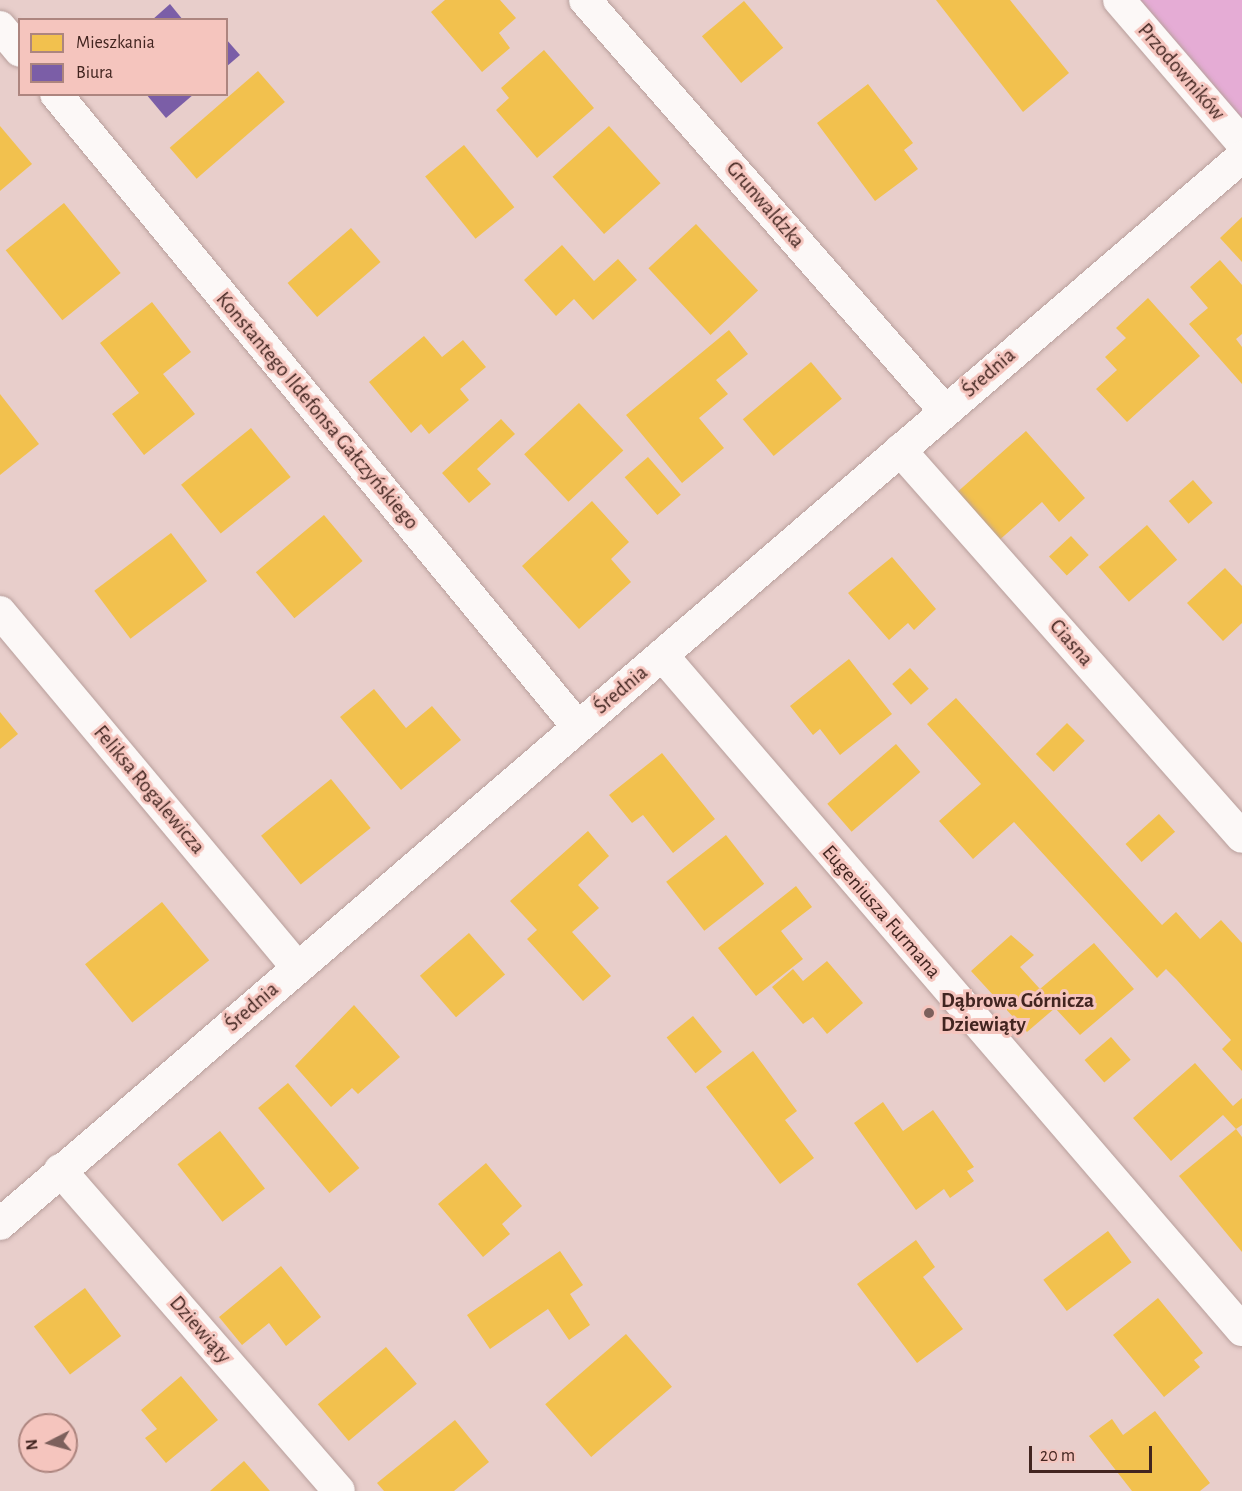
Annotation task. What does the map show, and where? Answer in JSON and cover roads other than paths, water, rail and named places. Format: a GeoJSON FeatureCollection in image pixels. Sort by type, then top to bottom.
{"type":"FeatureCollection","features":[{"type":"Feature","properties":{"kind":"street","name":"Grunwaldzka"},"geometry":{"type":"LineString","coordinates":[[585,0],[945,411]]}},
{"type":"Feature","properties":{"kind":"street","name":"Przodowników"},"geometry":{"type":"LineString","coordinates":[[1119,0],[1242,143]]}},
{"type":"Feature","properties":{"kind":"street"},"geometry":{"type":"LineString","coordinates":[[0,27],[18,49]]}},
{"type":"Feature","properties":{"kind":"street","name":"Konstantego Ildefonsa Gałczyńskiego"},"geometry":{"type":"LineString","coordinates":[[58,96],[578,727]]}},
{"type":"Feature","properties":{"kind":"street","name":"Średnia"},"geometry":{"type":"LineString","coordinates":[[6,1207],[60,1170],[298,968],[1242,156]]}},
{"type":"Feature","properties":{"kind":"street","name":"Ciasna"},"geometry":{"type":"LineString","coordinates":[[900,450],[1242,837]]}},
{"type":"Feature","properties":{"kind":"street","name":"Feliksa Rogalewicza"},"geometry":{"type":"LineString","coordinates":[[0,612],[298,968]]}},
{"type":"Feature","properties":{"kind":"street","name":"Eugeniusza Furmana"},"geometry":{"type":"LineString","coordinates":[[662,655],[1242,1330]]}},
{"type":"Feature","properties":{"kind":"street","name":"Dziewiąty"},"geometry":{"type":"LineString","coordinates":[[60,1170],[339,1491]]}},
{"type":"Feature","properties":{"kind":"place","name":"Dąbrowa Górnicza Dziewiąty"},"geometry":{"type":"Point","coordinates":[929,1013]}}]}
